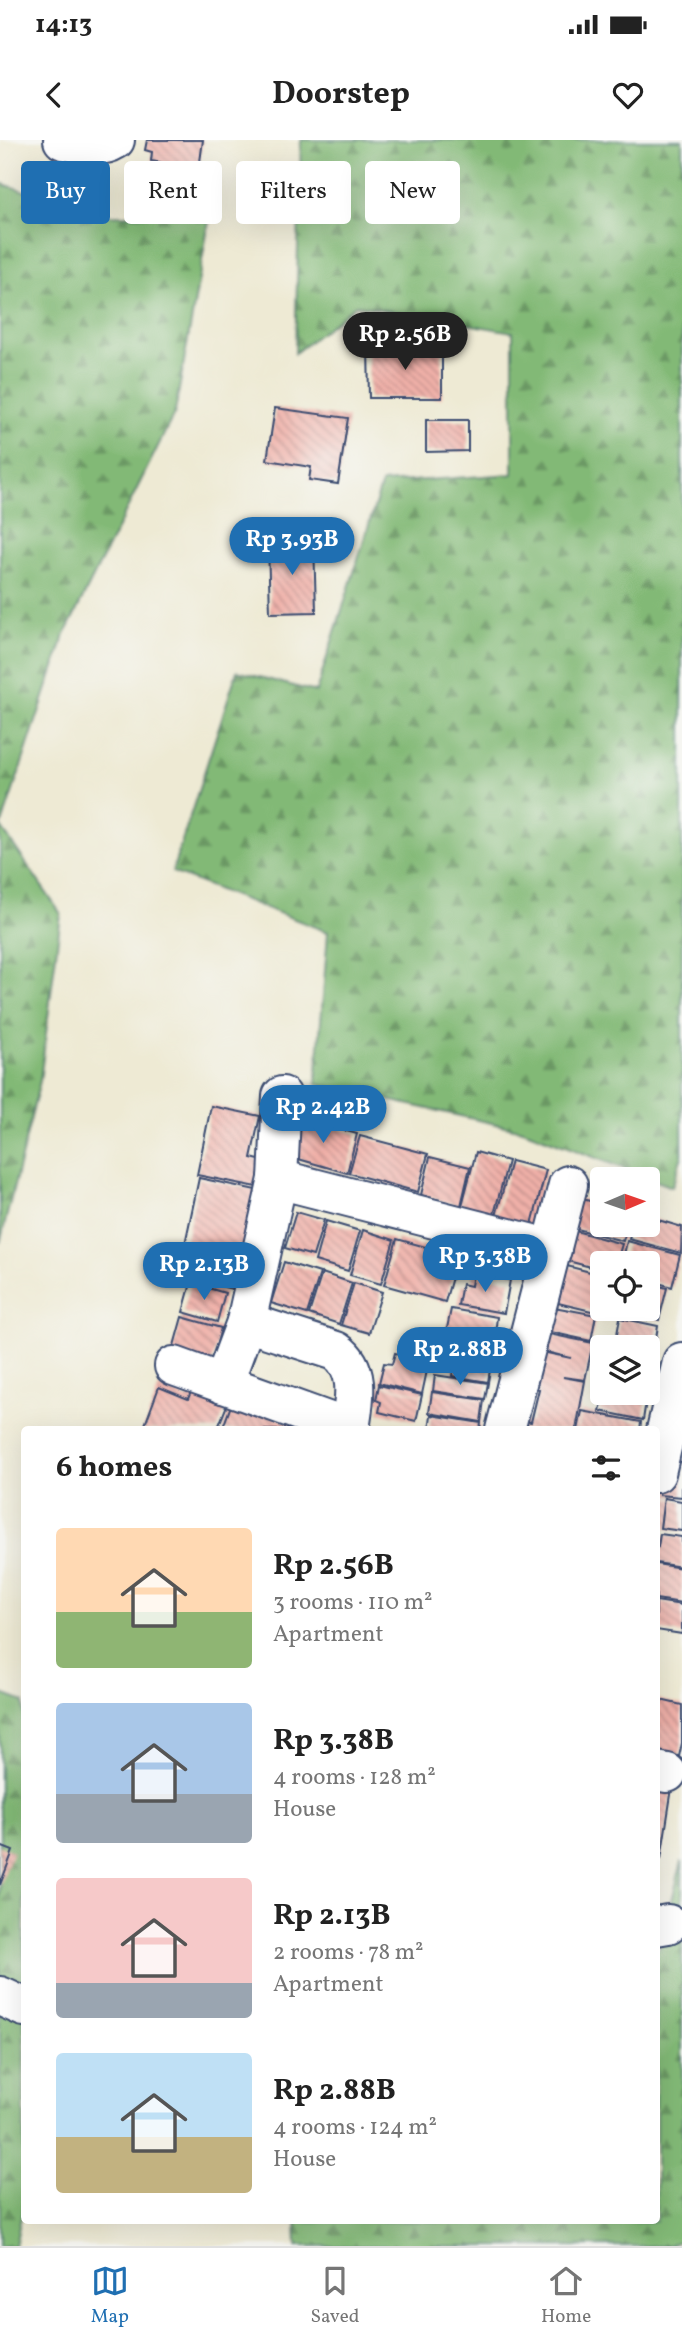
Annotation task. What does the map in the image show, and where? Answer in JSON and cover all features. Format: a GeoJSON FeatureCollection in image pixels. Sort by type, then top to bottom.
{"type":"FeatureCollection","features":[{"type":"Feature","properties":{"kind":"street"},"geometry":{"type":"LineString","coordinates":[[63,140],[97,146],[115,140]]}},
{"type":"Feature","properties":{"kind":"street"},"geometry":{"type":"LineString","coordinates":[[223,1384],[246,1322],[278,1179],[282,1096]]}},
{"type":"Feature","properties":{"kind":"street"},"geometry":{"type":"LineString","coordinates":[[278,1179],[552,1248]]}},
{"type":"Feature","properties":{"kind":"street"},"geometry":{"type":"LineString","coordinates":[[506,1426],[568,1185]]}},
{"type":"Feature","properties":{"kind":"street"},"geometry":{"type":"LineString","coordinates":[[246,1322],[336,1351],[343,1356],[352,1371],[354,1383],[351,1426]]}},
{"type":"Feature","properties":{"kind":"street"},"geometry":{"type":"LineString","coordinates":[[660,1456],[682,1362]]}},
{"type":"Feature","properties":{"kind":"street"},"geometry":{"type":"LineString","coordinates":[[174,1366],[342,1426]]}},
{"type":"Feature","properties":{"kind":"street"},"geometry":{"type":"LineString","coordinates":[[0,1996],[21,2006]]}},
{"type":"Feature","properties":{"kind":"green space"},"geometry":{"type":"Polygon","coordinates":[[[301,140],[682,140],[682,1155],[672,1187],[660,1182],[660,1167],[620,1167],[523,1130],[316,1084],[328,932],[172,872],[237,671],[316,692],[382,483],[513,474],[513,332],[356,305],[295,353],[299,224],[351,224],[351,161],[300,161],[301,140]]]}},
{"type":"Feature","properties":{"kind":"green space"},"geometry":{"type":"Polygon","coordinates":[[[0,183],[21,190],[21,224],[110,224],[110,215],[124,215],[124,224],[209,224],[175,412],[65,634],[1,827],[61,914],[40,1081],[0,1243],[0,183]]]}},
{"type":"Feature","properties":{"kind":"green space"},"geometry":{"type":"Polygon","coordinates":[[[0,1693],[21,1701],[21,2217],[15,2246],[0,2246],[0,1693]]]}},
{"type":"Feature","properties":{"kind":"green space"},"geometry":{"type":"Polygon","coordinates":[[[682,1861],[682,2240],[668,2246],[297,2246],[296,2224],[660,2224],[660,1945],[682,1861]]]}},
{"type":"Feature","properties":{"kind":"building"},"geometry":{"type":"Polygon","coordinates":[[[147,140],[203,140],[200,161],[151,161],[152,152],[145,150],[147,140]]]}},
{"type":"Feature","properties":{"kind":"building"},"geometry":{"type":"Polygon","coordinates":[[[76,157],[95,161],[75,161],[76,157]]]}},
{"type":"Feature","properties":{"kind":"building"},"geometry":{"type":"Polygon","coordinates":[[[442,345],[442,398],[369,398],[368,346],[442,345]]]}},
{"type":"Feature","properties":{"kind":"building"},"geometry":{"type":"Polygon","coordinates":[[[275,408],[348,418],[338,484],[309,480],[311,467],[267,460],[275,408]]]}},
{"type":"Feature","properties":{"kind":"building"},"geometry":{"type":"Polygon","coordinates":[[[426,420],[468,420],[468,451],[426,452],[426,420]]]}},
{"type":"Feature","properties":{"kind":"building"},"geometry":{"type":"Polygon","coordinates":[[[314,541],[316,612],[270,613],[268,542],[314,541]]]}},
{"type":"Feature","properties":{"kind":"building"},"geometry":{"type":"Polygon","coordinates":[[[211,1106],[260,1116],[251,1158],[267,1162],[262,1188],[197,1175],[211,1106]]]}},
{"type":"Feature","properties":{"kind":"building"},"geometry":{"type":"Polygon","coordinates":[[[299,1118],[357,1134],[347,1173],[288,1156],[299,1118]]]}},
{"type":"Feature","properties":{"kind":"building"},"geometry":{"type":"Polygon","coordinates":[[[360,1136],[428,1154],[418,1192],[349,1173],[360,1136]]]}},
{"type":"Feature","properties":{"kind":"building"},"geometry":{"type":"Polygon","coordinates":[[[476,1152],[508,1161],[491,1226],[459,1217],[476,1152]]]}},
{"type":"Feature","properties":{"kind":"building"},"geometry":{"type":"Polygon","coordinates":[[[430,1157],[470,1167],[461,1206],[421,1195],[430,1157]]]}},
{"type":"Feature","properties":{"kind":"building"},"geometry":{"type":"Polygon","coordinates":[[[511,1161],[546,1170],[529,1236],[493,1227],[511,1161]]]}},
{"type":"Feature","properties":{"kind":"building"},"geometry":{"type":"Polygon","coordinates":[[[199,1178],[265,1192],[251,1258],[185,1244],[199,1178]]]}},
{"type":"Feature","properties":{"kind":"building"},"geometry":{"type":"Polygon","coordinates":[[[570,1196],[590,1201],[590,1232],[562,1225],[570,1196]]]}},
{"type":"Feature","properties":{"kind":"building"},"geometry":{"type":"Polygon","coordinates":[[[296,1212],[324,1220],[313,1256],[285,1248],[296,1212]]]}},
{"type":"Feature","properties":{"kind":"building"},"geometry":{"type":"Polygon","coordinates":[[[326,1221],[360,1231],[348,1271],[315,1261],[326,1221]]]}},
{"type":"Feature","properties":{"kind":"building"},"geometry":{"type":"Polygon","coordinates":[[[660,1221],[682,1227],[681,1253],[629,1239],[660,1237],[660,1221]]]}},
{"type":"Feature","properties":{"kind":"building"},"geometry":{"type":"Polygon","coordinates":[[[363,1230],[394,1240],[381,1284],[350,1275],[363,1230]]]}},
{"type":"Feature","properties":{"kind":"building"},"geometry":{"type":"Polygon","coordinates":[[[572,1230],[622,1244],[620,1251],[590,1251],[590,1267],[564,1260],[572,1230]]]}},
{"type":"Feature","properties":{"kind":"building"},"geometry":{"type":"Polygon","coordinates":[[[608,1237],[624,1237],[623,1241],[608,1237]]]}},
{"type":"Feature","properties":{"kind":"building"},"geometry":{"type":"Polygon","coordinates":[[[397,1239],[458,1256],[445,1302],[384,1285],[397,1239]]]}},
{"type":"Feature","properties":{"kind":"building"},"geometry":{"type":"Polygon","coordinates":[[[627,1241],[680,1255],[672,1287],[660,1284],[660,1251],[625,1251],[627,1241]]]}},
{"type":"Feature","properties":{"kind":"building"},"geometry":{"type":"Polygon","coordinates":[[[196,1250],[248,1262],[241,1291],[189,1279],[196,1250]]]}},
{"type":"Feature","properties":{"kind":"building"},"geometry":{"type":"Polygon","coordinates":[[[284,1262],[320,1273],[307,1314],[271,1303],[284,1262]]]}},
{"type":"Feature","properties":{"kind":"building"},"geometry":{"type":"Polygon","coordinates":[[[567,1266],[590,1272],[590,1311],[558,1303],[567,1266]]]}},
{"type":"Feature","properties":{"kind":"building"},"geometry":{"type":"Polygon","coordinates":[[[322,1273],[352,1283],[339,1324],[309,1314],[322,1273]]]}},
{"type":"Feature","properties":{"kind":"building"},"geometry":{"type":"Polygon","coordinates":[[[473,1274],[510,1280],[504,1313],[458,1305],[462,1284],[471,1286],[473,1274]]]}},
{"type":"Feature","properties":{"kind":"building"},"geometry":{"type":"Polygon","coordinates":[[[191,1283],[225,1293],[217,1322],[183,1312],[191,1283]]]}},
{"type":"Feature","properties":{"kind":"building"},"geometry":{"type":"Polygon","coordinates":[[[354,1283],[382,1292],[369,1333],[341,1325],[354,1283]]]}},
{"type":"Feature","properties":{"kind":"building"},"geometry":{"type":"Polygon","coordinates":[[[660,1286],[667,1288],[660,1316],[660,1286]]]}},
{"type":"Feature","properties":{"kind":"building"},"geometry":{"type":"Polygon","coordinates":[[[554,1307],[590,1314],[590,1321],[595,1321],[590,1341],[550,1332],[554,1307]]]}},
{"type":"Feature","properties":{"kind":"building"},"geometry":{"type":"Polygon","coordinates":[[[451,1309],[497,1317],[493,1351],[444,1343],[451,1309]]]}},
{"type":"Feature","properties":{"kind":"building"},"geometry":{"type":"Polygon","coordinates":[[[182,1317],[221,1328],[211,1365],[172,1353],[182,1317]]]}},
{"type":"Feature","properties":{"kind":"building"},"geometry":{"type":"Polygon","coordinates":[[[619,1321],[658,1326],[657,1335],[617,1335],[619,1321]]]}},
{"type":"Feature","properties":{"kind":"building"},"geometry":{"type":"Polygon","coordinates":[[[549,1334],[590,1342],[585,1380],[563,1377],[585,1381],[577,1426],[513,1426],[514,1419],[531,1422],[539,1389],[535,1388],[542,1352],[571,1358],[546,1352],[549,1334]]]}},
{"type":"Feature","properties":{"kind":"building"},"geometry":{"type":"Polygon","coordinates":[[[445,1345],[493,1352],[488,1382],[452,1376],[454,1365],[442,1363],[445,1345]]]}},
{"type":"Feature","properties":{"kind":"building"},"geometry":{"type":"Polygon","coordinates":[[[395,1353],[429,1361],[422,1394],[379,1383],[384,1363],[392,1364],[395,1353]]]}},
{"type":"Feature","properties":{"kind":"building"},"geometry":{"type":"Polygon","coordinates":[[[435,1375],[488,1383],[485,1399],[433,1391],[435,1375]]]}},
{"type":"Feature","properties":{"kind":"building"},"geometry":{"type":"Polygon","coordinates":[[[379,1385],[422,1395],[416,1421],[379,1412],[381,1402],[376,1400],[379,1385]]]}},
{"type":"Feature","properties":{"kind":"building"},"geometry":{"type":"Polygon","coordinates":[[[159,1387],[188,1399],[193,1387],[229,1400],[219,1426],[144,1426],[159,1387]]]}},
{"type":"Feature","properties":{"kind":"building"},"geometry":{"type":"Polygon","coordinates":[[[432,1392],[484,1400],[481,1422],[429,1413],[432,1392]]]}},
{"type":"Feature","properties":{"kind":"building"},"geometry":{"type":"Polygon","coordinates":[[[233,1400],[295,1425],[295,1426],[223,1426],[233,1400]]]}},
{"type":"Feature","properties":{"kind":"building"},"geometry":{"type":"Polygon","coordinates":[[[601,1405],[645,1405],[643,1420],[600,1411],[601,1405]]]}},
{"type":"Feature","properties":{"kind":"building"},"geometry":{"type":"Polygon","coordinates":[[[582,1411],[641,1422],[640,1426],[579,1426],[582,1411]]]}},
{"type":"Feature","properties":{"kind":"building"},"geometry":{"type":"Polygon","coordinates":[[[431,1415],[481,1423],[481,1426],[430,1426],[431,1415]]]}},
{"type":"Feature","properties":{"kind":"building"},"geometry":{"type":"Polygon","coordinates":[[[662,1460],[682,1462],[682,1497],[660,1495],[662,1460]]]}},
{"type":"Feature","properties":{"kind":"building"},"geometry":{"type":"Polygon","coordinates":[[[664,1498],[682,1501],[682,1531],[660,1528],[664,1498]]]}},
{"type":"Feature","properties":{"kind":"building"},"geometry":{"type":"Polygon","coordinates":[[[660,1534],[682,1537],[682,1567],[660,1564],[660,1534]]]}},
{"type":"Feature","properties":{"kind":"building"},"geometry":{"type":"Polygon","coordinates":[[[660,1565],[682,1568],[682,1603],[660,1600],[660,1565]]]}},
{"type":"Feature","properties":{"kind":"building"},"geometry":{"type":"Polygon","coordinates":[[[660,1602],[682,1605],[682,1634],[660,1631],[660,1602]]]}},
{"type":"Feature","properties":{"kind":"building"},"geometry":{"type":"Polygon","coordinates":[[[660,1700],[682,1705],[682,1743],[678,1761],[660,1757],[660,1700]]]}},
{"type":"Feature","properties":{"kind":"building"},"geometry":{"type":"Polygon","coordinates":[[[660,1786],[672,1788],[660,1859],[660,1786]]]}},
{"type":"Feature","properties":{"kind":"building"},"geometry":{"type":"Polygon","coordinates":[[[0,1846],[13,1851],[0,1885],[0,1846]]]}}]}
